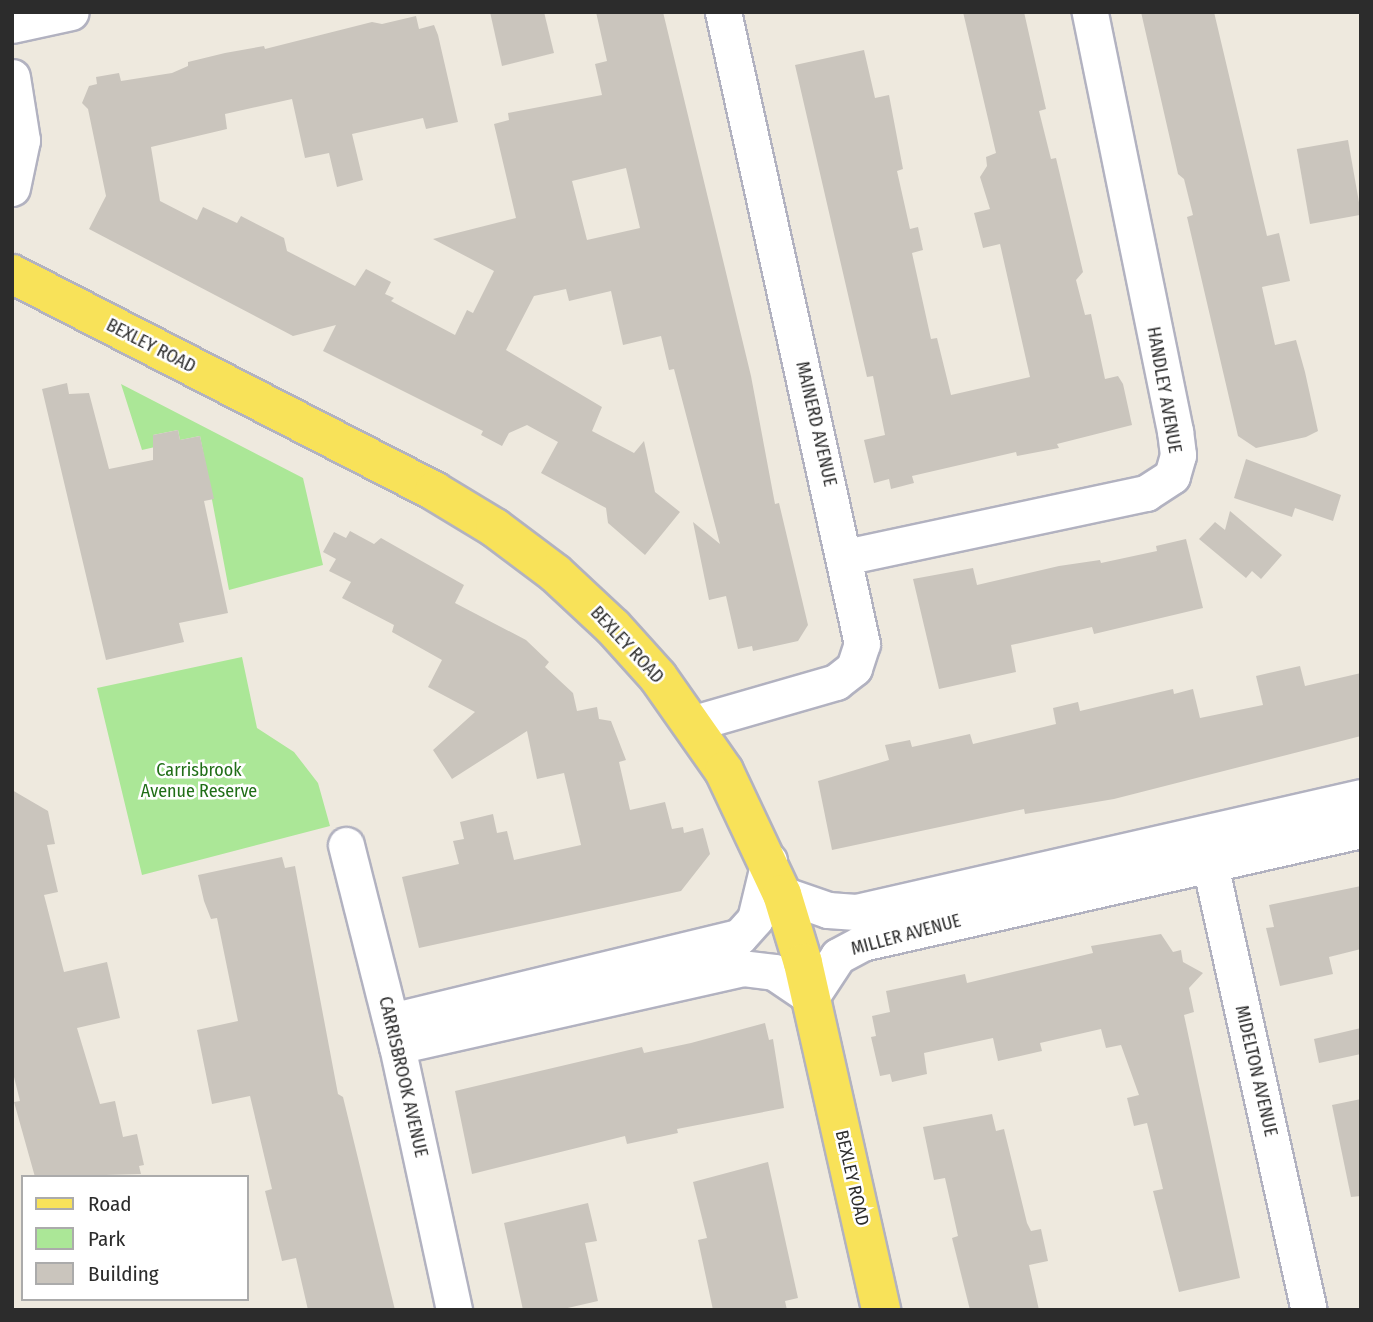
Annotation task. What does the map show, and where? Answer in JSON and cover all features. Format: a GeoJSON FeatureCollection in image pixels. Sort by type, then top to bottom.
{"type":"FeatureCollection","features":[{"type":"Feature","properties":{"kind":"main road","name":"BEXLEY ROAD"},"geometry":{"type":"LineString","coordinates":[[18,270],[423,486],[495,528],[555,573],[613,626],[694,723],[776,878],[811,997],[881,1310]]}},
{"type":"Feature","properties":{"kind":"street"},"geometry":{"type":"LineString","coordinates":[[12,25],[71,12]]}},
{"type":"Feature","properties":{"kind":"street","name":"MAINERD AVENUE"},"geometry":{"type":"LineString","coordinates":[[694,723],[829,685],[854,667],[861,631],[723,12]]}},
{"type":"Feature","properties":{"kind":"street","name":"HANDLEY AVENUE"},"geometry":{"type":"LineString","coordinates":[[845,556],[1146,493],[1172,476],[1178,455],[1175,431],[1090,12]]}},
{"type":"Feature","properties":{"kind":"street"},"geometry":{"type":"LineString","coordinates":[[12,77],[22,140],[12,188]]}},
{"type":"Feature","properties":{"kind":"street","name":"MILLER AVENUE"},"geometry":{"type":"LineString","coordinates":[[811,997],[838,956],[862,943],[1207,849],[1361,797]]}},
{"type":"Feature","properties":{"kind":"street","name":"MILLER AVENUE"},"geometry":{"type":"LineString","coordinates":[[776,878],[824,909],[856,912],[1207,849],[1361,830]]}},
{"type":"Feature","properties":{"kind":"street","name":"CARRISBROOK AVENUE"},"geometry":{"type":"LineString","coordinates":[[346,845],[394,1033],[454,1310]]}},
{"type":"Feature","properties":{"kind":"street","name":"MIDELTON AVENUE"},"geometry":{"type":"LineString","coordinates":[[1207,849],[1310,1310]]}},
{"type":"Feature","properties":{"kind":"street"},"geometry":{"type":"LineString","coordinates":[[394,1033],[740,937],[755,919],[776,878]]}},
{"type":"Feature","properties":{"kind":"street"},"geometry":{"type":"LineString","coordinates":[[394,1033],[742,968],[774,972],[811,997]]}},
{"type":"Feature","properties":{"kind":"green space"},"geometry":{"type":"Polygon","coordinates":[[[121,384],[303,478],[323,565],[229,590],[200,436],[180,440],[178,430],[153,435],[155,447],[142,450],[121,384]]]}},
{"type":"Feature","properties":{"kind":"green space","name":"Carrisbrook Avenue Reserve"},"geometry":{"type":"Polygon","coordinates":[[[242,657],[257,728],[294,752],[318,783],[330,826],[142,875],[97,688],[242,657]]]}},
{"type":"Feature","properties":{"kind":"building"},"geometry":{"type":"Polygon","coordinates":[[[490,12],[544,12],[554,53],[502,66],[490,12]]]}},
{"type":"Feature","properties":{"kind":"building"},"geometry":{"type":"Polygon","coordinates":[[[596,12],[663,12],[751,376],[775,504],[779,503],[808,625],[798,641],[753,651],[752,646],[738,649],[726,596],[709,600],[693,522],[720,544],[674,369],[669,370],[661,336],[623,345],[611,291],[569,301],[566,289],[534,296],[506,350],[602,407],[592,431],[634,453],[644,441],[655,492],[680,512],[645,555],[608,523],[606,508],[541,473],[558,442],[527,425],[509,433],[502,446],[481,435],[483,431],[323,351],[336,325],[293,336],[89,229],[106,196],[88,109],[82,103],[89,86],[97,84],[96,77],[119,73],[121,81],[172,73],[188,66],[188,62],[225,53],[264,46],[265,49],[372,22],[382,24],[416,16],[419,29],[434,25],[438,35],[458,122],[426,129],[423,118],[352,134],[363,180],[337,187],[329,153],[305,158],[292,99],[225,114],[227,129],[151,147],[160,201],[197,220],[203,207],[237,223],[241,216],[284,238],[287,251],[355,286],[366,269],[391,282],[385,294],[394,298],[391,301],[455,335],[467,310],[473,313],[494,271],[433,239],[516,218],[494,124],[509,120],[508,113],[602,95],[595,64],[607,61],[596,12]],[[626,168],[572,181],[587,240],[640,228],[626,168]]]}},
{"type":"Feature","properties":{"kind":"building"},"geometry":{"type":"Polygon","coordinates":[[[963,12],[1024,12],[1046,109],[1039,111],[1051,159],[1056,158],[1083,272],[1076,280],[1085,315],[1091,314],[1105,379],[1118,376],[1123,384],[1132,425],[1057,444],[1059,448],[1017,456],[1016,452],[912,476],[914,483],[891,489],[889,479],[874,483],[864,440],[885,435],[873,376],[867,377],[795,65],[864,50],[875,98],[889,95],[903,169],[897,171],[910,229],[918,227],[923,250],[912,253],[931,339],[937,338],[951,395],[1030,377],[1000,244],[983,248],[974,213],[990,209],[980,177],[987,166],[986,157],[996,153],[963,12]]]}},
{"type":"Feature","properties":{"kind":"building"},"geometry":{"type":"Polygon","coordinates":[[[1141,12],[1214,12],[1267,236],[1279,233],[1290,281],[1262,287],[1275,345],[1296,340],[1318,431],[1306,437],[1256,448],[1238,436],[1187,217],[1193,215],[1184,179],[1178,174],[1141,12]]]}},
{"type":"Feature","properties":{"kind":"building"},"geometry":{"type":"Polygon","coordinates":[[[1348,140],[1361,215],[1310,224],[1297,149],[1348,140]]]}},
{"type":"Feature","properties":{"kind":"building"},"geometry":{"type":"Polygon","coordinates":[[[67,383],[69,394],[89,393],[109,469],[153,460],[153,435],[178,430],[180,440],[200,436],[214,499],[204,501],[228,613],[179,623],[184,642],[106,660],[42,389],[67,383]]]}},
{"type":"Feature","properties":{"kind":"building"},"geometry":{"type":"Polygon","coordinates":[[[1246,459],[1341,495],[1333,521],[1295,508],[1292,517],[1234,498],[1246,459]]]}},
{"type":"Feature","properties":{"kind":"building"},"geometry":{"type":"Polygon","coordinates":[[[1230,511],[1282,555],[1261,579],[1252,571],[1246,578],[1199,539],[1215,522],[1225,530],[1230,511]]]}},
{"type":"Feature","properties":{"kind":"building"},"geometry":{"type":"Polygon","coordinates":[[[350,531],[374,544],[381,538],[464,585],[455,603],[526,640],[549,662],[545,667],[573,693],[577,711],[597,707],[599,719],[611,721],[626,760],[619,762],[630,810],[665,802],[672,829],[683,827],[684,833],[703,828],[710,854],[681,891],[419,948],[402,877],[459,864],[453,841],[464,839],[460,822],[493,814],[497,833],[507,831],[514,860],[581,845],[564,773],[537,779],[527,731],[452,779],[433,750],[475,712],[428,687],[442,660],[392,632],[394,625],[342,598],[351,582],[329,571],[336,559],[323,552],[334,532],[346,538],[350,531]]]}},
{"type":"Feature","properties":{"kind":"building"},"geometry":{"type":"Polygon","coordinates":[[[1186,539],[1203,608],[1094,634],[1092,627],[1011,645],[1016,672],[939,689],[913,579],[973,568],[977,585],[1059,566],[1100,560],[1101,563],[1157,551],[1156,546],[1186,539]]]}},
{"type":"Feature","properties":{"kind":"building"},"geometry":{"type":"Polygon","coordinates":[[[1300,666],[1305,686],[1361,673],[1361,736],[1114,799],[1025,814],[1024,809],[832,850],[818,781],[889,760],[885,745],[910,740],[912,747],[970,734],[973,744],[1056,724],[1053,708],[1078,702],[1080,711],[1173,689],[1174,694],[1193,689],[1200,718],[1263,705],[1256,676],[1300,666]]]}},
{"type":"Feature","properties":{"kind":"building"},"geometry":{"type":"Polygon","coordinates":[[[12,790],[48,811],[55,844],[47,845],[58,892],[44,895],[64,972],[107,962],[120,1018],[77,1028],[100,1104],[115,1101],[123,1137],[137,1134],[144,1165],[139,1166],[141,1174],[34,1175],[14,1102],[20,1101],[12,1069],[12,790]]]}},
{"type":"Feature","properties":{"kind":"building"},"geometry":{"type":"Polygon","coordinates":[[[282,857],[285,868],[295,866],[338,1094],[343,1097],[395,1310],[308,1310],[296,1258],[282,1261],[265,1191],[272,1189],[250,1096],[212,1104],[197,1030],[238,1021],[217,918],[211,919],[198,875],[282,857]]]}},
{"type":"Feature","properties":{"kind":"building"},"geometry":{"type":"Polygon","coordinates":[[[1361,886],[1361,949],[1329,957],[1333,974],[1280,986],[1266,928],[1274,927],[1269,905],[1361,886]]]}},
{"type":"Feature","properties":{"kind":"building"},"geometry":{"type":"Polygon","coordinates":[[[1161,934],[1173,952],[1181,950],[1183,962],[1203,973],[1189,988],[1194,1012],[1184,1015],[1240,1278],[1179,1292],[1153,1191],[1163,1189],[1147,1123],[1134,1126],[1127,1098],[1139,1095],[1121,1045],[1106,1048],[1101,1029],[1040,1043],[1042,1051],[998,1061],[993,1038],[924,1053],[927,1074],[892,1082],[890,1074],[880,1076],[871,1037],[876,1036],[872,1016],[890,1012],[886,991],[965,974],[967,983],[1093,953],[1091,946],[1161,934]]]}},
{"type":"Feature","properties":{"kind":"building"},"geometry":{"type":"Polygon","coordinates":[[[765,1023],[769,1040],[773,1039],[784,1108],[677,1129],[678,1133],[627,1144],[625,1136],[472,1174],[455,1091],[642,1047],[644,1053],[691,1043],[765,1023]]]}},
{"type":"Feature","properties":{"kind":"building"},"geometry":{"type":"Polygon","coordinates":[[[1361,1028],[1361,1054],[1319,1063],[1314,1039],[1361,1028]]]}},
{"type":"Feature","properties":{"kind":"building"},"geometry":{"type":"Polygon","coordinates":[[[1361,1099],[1361,1196],[1351,1197],[1332,1105],[1361,1099]]]}},
{"type":"Feature","properties":{"kind":"building"},"geometry":{"type":"Polygon","coordinates":[[[992,1114],[996,1131],[1004,1129],[1027,1223],[1031,1231],[1041,1229],[1048,1261],[1029,1265],[1039,1310],[970,1310],[952,1238],[958,1236],[945,1178],[934,1180],[923,1127],[992,1114]]]}},
{"type":"Feature","properties":{"kind":"building"},"geometry":{"type":"Polygon","coordinates":[[[768,1162],[798,1298],[785,1301],[787,1310],[713,1310],[698,1240],[707,1238],[693,1182],[768,1162]]]}},
{"type":"Feature","properties":{"kind":"building"},"geometry":{"type":"Polygon","coordinates":[[[588,1203],[597,1241],[585,1243],[598,1301],[559,1310],[523,1310],[504,1223],[588,1203]]]}}]}
